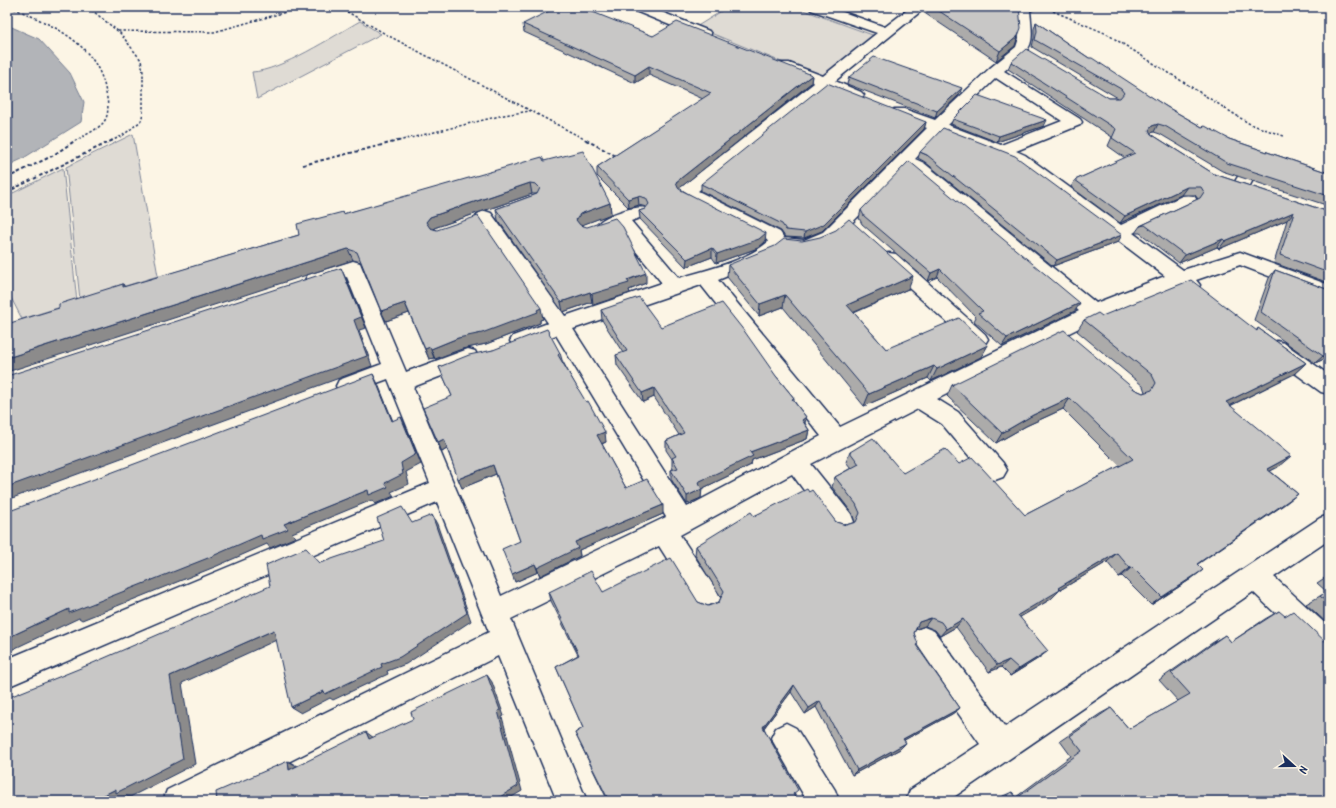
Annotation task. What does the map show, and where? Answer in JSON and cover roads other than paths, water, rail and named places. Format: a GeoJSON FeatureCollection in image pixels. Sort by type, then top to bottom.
{"type":"FeatureCollection","features":[{"type":"Feature","properties":{"kind":"street"},"geometry":{"type":"LineString","coordinates":[[638,7],[717,39]]}},
{"type":"Feature","properties":{"kind":"street"},"geometry":{"type":"LineString","coordinates":[[919,7],[686,192],[774,236],[778,243],[796,247],[810,246],[829,236],[937,127],[995,71],[1022,49],[1026,38],[1023,9],[1030,7]]}},
{"type":"Feature","properties":{"kind":"street"},"geometry":{"type":"LineString","coordinates":[[821,8],[887,32]]}},
{"type":"Feature","properties":{"kind":"street"},"geometry":{"type":"LineString","coordinates":[[1022,49],[1035,57]]}},
{"type":"Feature","properties":{"kind":"street"},"geometry":{"type":"LineString","coordinates":[[766,59],[937,127],[1004,150],[1019,158],[1200,292]]}},
{"type":"Feature","properties":{"kind":"street"},"geometry":{"type":"LineString","coordinates":[[995,71],[1074,122],[1004,150]]}},
{"type":"Feature","properties":{"kind":"street"},"geometry":{"type":"LineString","coordinates":[[904,160],[918,167],[1094,312]]}},
{"type":"Feature","properties":{"kind":"street"},"geometry":{"type":"LineString","coordinates":[[1120,232],[1188,200]]}},
{"type":"Feature","properties":{"kind":"street"},"geometry":{"type":"LineString","coordinates":[[588,230],[640,212]]}},
{"type":"Feature","properties":{"kind":"street"},"geometry":{"type":"LineString","coordinates":[[486,217],[560,325],[673,526],[708,600]]}},
{"type":"Feature","properties":{"kind":"street"},"geometry":{"type":"LineString","coordinates":[[847,218],[861,234]]}},
{"type":"Feature","properties":{"kind":"street"},"geometry":{"type":"LineString","coordinates":[[619,219],[675,286]]}},
{"type":"Feature","properties":{"kind":"street"},"geometry":{"type":"LineString","coordinates":[[327,393],[495,350],[560,325],[705,277],[766,253],[778,243]]}},
{"type":"Feature","properties":{"kind":"street"},"geometry":{"type":"LineString","coordinates":[[878,250],[1000,359]]}},
{"type":"Feature","properties":{"kind":"street"},"geometry":{"type":"LineString","coordinates":[[495,612],[673,526],[837,440],[1059,329],[1094,312],[1180,278],[1240,258],[1329,292]]}},
{"type":"Feature","properties":{"kind":"street"},"geometry":{"type":"LineString","coordinates":[[293,287],[353,268],[572,801]]}},
{"type":"Feature","properties":{"kind":"street"},"geometry":{"type":"LineString","coordinates":[[705,277],[837,440]]}},
{"type":"Feature","properties":{"kind":"street"},"geometry":{"type":"LineString","coordinates":[[1059,329],[1077,344]]}},
{"type":"Feature","properties":{"kind":"street"},"geometry":{"type":"LineString","coordinates":[[1264,339],[1329,386]]}},
{"type":"Feature","properties":{"kind":"street"},"geometry":{"type":"LineString","coordinates":[[919,399],[950,418],[996,470]]}},
{"type":"Feature","properties":{"kind":"street"},"geometry":{"type":"LineString","coordinates":[[796,462],[842,522]]}},
{"type":"Feature","properties":{"kind":"street"},"geometry":{"type":"LineString","coordinates":[[7,673],[444,488]]}},
{"type":"Feature","properties":{"kind":"street"},"geometry":{"type":"LineString","coordinates":[[921,801],[1000,746],[1329,526]]}},
{"type":"Feature","properties":{"kind":"street"},"geometry":{"type":"LineString","coordinates":[[1254,576],[1329,645]]}},
{"type":"Feature","properties":{"kind":"street"},"geometry":{"type":"LineString","coordinates":[[178,801],[505,638]]}},
{"type":"Feature","properties":{"kind":"street"},"geometry":{"type":"LineString","coordinates":[[924,641],[1000,746]]}},
{"type":"Feature","properties":{"kind":"street"},"geometry":{"type":"LineString","coordinates":[[786,738],[824,801]]}}]}
